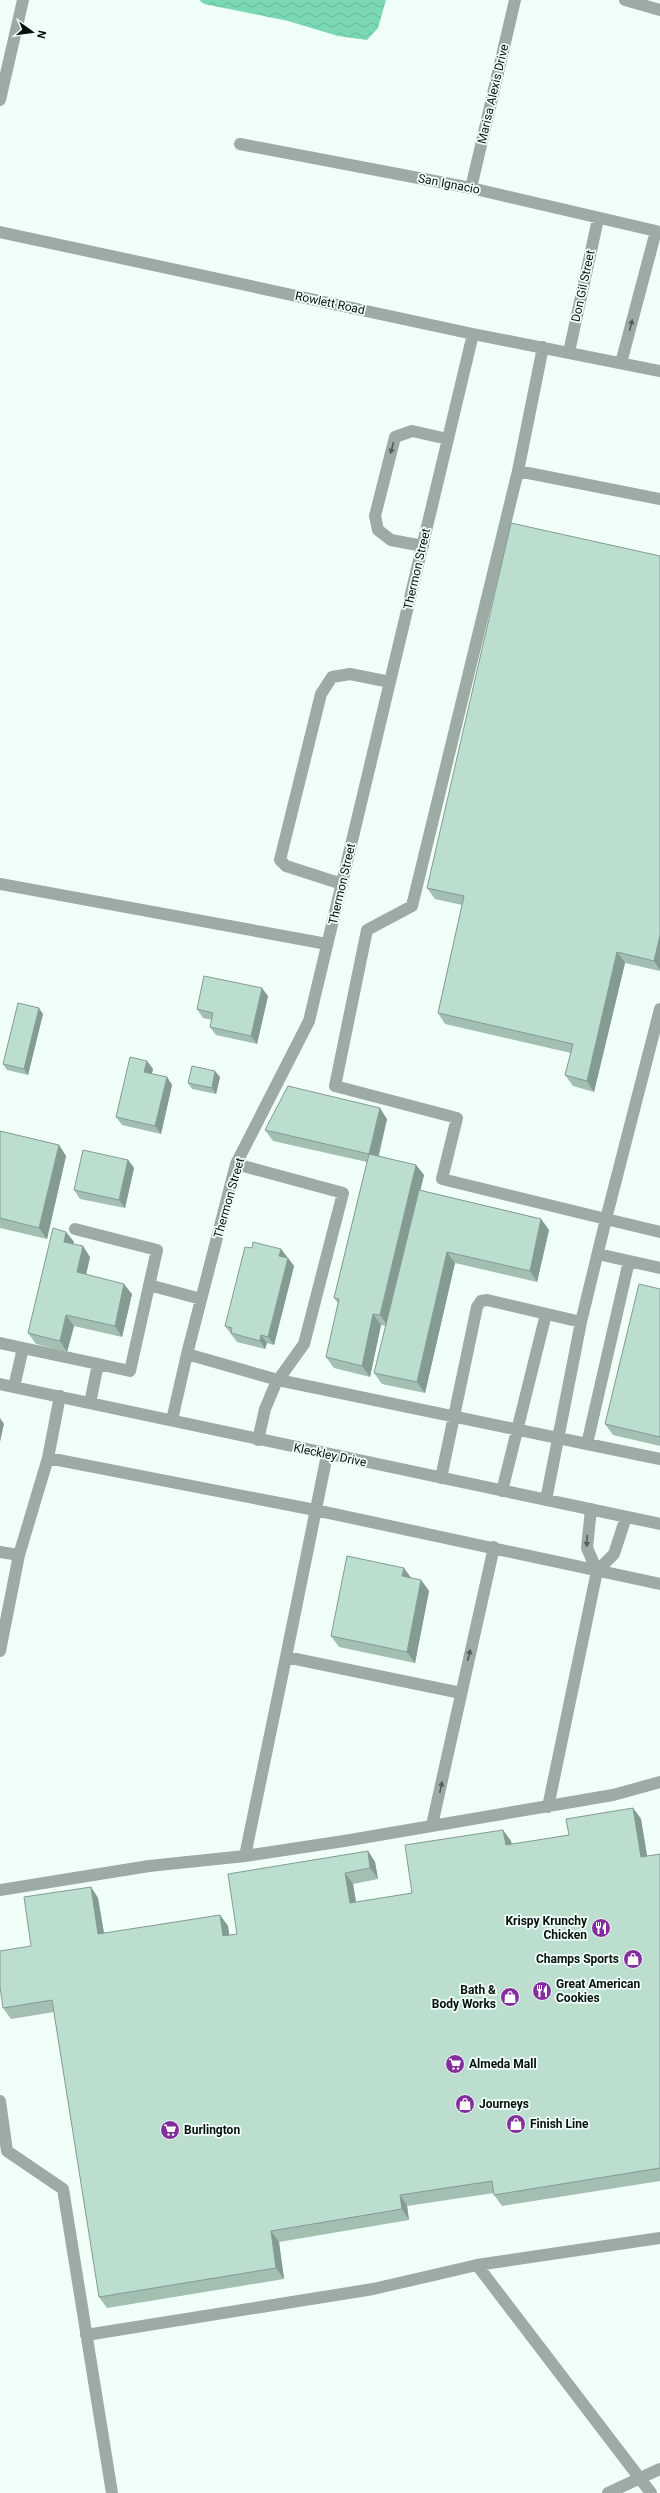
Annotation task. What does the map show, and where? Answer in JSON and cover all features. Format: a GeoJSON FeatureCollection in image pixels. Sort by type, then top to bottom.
{"type":"FeatureCollection","features":[{"type":"Feature","properties":{"kind":"street"},"geometry":{"type":"LineString","coordinates":[[0,100],[22,0]]}},
{"type":"Feature","properties":{"kind":"street","name":"Marisa Alexis Drive"},"geometry":{"type":"LineString","coordinates":[[471,188],[515,0]]}},
{"type":"Feature","properties":{"kind":"street"},"geometry":{"type":"LineString","coordinates":[[624,0],[660,10]]}},
{"type":"Feature","properties":{"kind":"street","name":"San Ignacio"},"geometry":{"type":"LineString","coordinates":[[240,144],[471,188],[598,219],[656,231],[621,363]]}},
{"type":"Feature","properties":{"kind":"street","name":"Don Gil Street"},"geometry":{"type":"LineString","coordinates":[[568,352],[598,219]]}},
{"type":"Feature","properties":{"kind":"street","name":"Rowlett Road"},"geometry":{"type":"LineString","coordinates":[[0,232],[473,334],[660,371]]}},
{"type":"Feature","properties":{"kind":"street","name":"Thermon Street"},"geometry":{"type":"LineString","coordinates":[[172,1420],[186,1354],[236,1164],[309,1021],[473,334]]}},
{"type":"Feature","properties":{"kind":"street"},"geometry":{"type":"LineString","coordinates":[[543,347],[518,471],[412,906],[367,930],[335,1086],[457,1118],[442,1179],[660,1232]]}},
{"type":"Feature","properties":{"kind":"street"},"geometry":{"type":"LineString","coordinates":[[422,546],[391,540],[378,530],[375,516],[395,437],[412,431],[448,440]]}},
{"type":"Feature","properties":{"kind":"street"},"geometry":{"type":"LineString","coordinates":[[518,471],[660,499]]}},
{"type":"Feature","properties":{"kind":"street"},"geometry":{"type":"LineString","coordinates":[[342,884],[286,866],[280,860],[321,694],[332,677],[350,674],[390,682]]}},
{"type":"Feature","properties":{"kind":"street"},"geometry":{"type":"LineString","coordinates":[[0,884],[327,944]]}},
{"type":"Feature","properties":{"kind":"street"},"geometry":{"type":"LineString","coordinates":[[546,1500],[581,1322],[660,1010]]}},
{"type":"Feature","properties":{"kind":"street"},"geometry":{"type":"LineString","coordinates":[[236,1164],[343,1193],[304,1344],[278,1380],[265,1408],[258,1440]]}},
{"type":"Feature","properties":{"kind":"street"},"geometry":{"type":"LineString","coordinates":[[0,1343],[130,1371],[157,1250],[75,1229]]}},
{"type":"Feature","properties":{"kind":"street"},"geometry":{"type":"LineString","coordinates":[[598,1254],[660,1268]]}},
{"type":"Feature","properties":{"kind":"street"},"geometry":{"type":"LineString","coordinates":[[587,1444],[629,1261]]}},
{"type":"Feature","properties":{"kind":"street"},"geometry":{"type":"LineString","coordinates":[[149,1285],[201,1299]]}},
{"type":"Feature","properties":{"kind":"street"},"geometry":{"type":"LineString","coordinates":[[441,1478],[477,1307],[481,1301],[487,1300],[581,1322]]}},
{"type":"Feature","properties":{"kind":"street"},"geometry":{"type":"LineString","coordinates":[[502,1491],[546,1314]]}},
{"type":"Feature","properties":{"kind":"street"},"geometry":{"type":"LineString","coordinates":[[14,1387],[23,1348]]}},
{"type":"Feature","properties":{"kind":"street"},"geometry":{"type":"LineString","coordinates":[[186,1354],[278,1380],[517,1428],[558,1440],[587,1444],[660,1459]]}},
{"type":"Feature","properties":{"kind":"street"},"geometry":{"type":"LineString","coordinates":[[90,1403],[98,1364]]}},
{"type":"Feature","properties":{"kind":"street","name":"Kleckley Drive"},"geometry":{"type":"LineString","coordinates":[[0,1384],[172,1420],[326,1455],[660,1524]]}},
{"type":"Feature","properties":{"kind":"street"},"geometry":{"type":"LineString","coordinates":[[0,1651],[19,1556],[48,1458],[60,1396]]}},
{"type":"Feature","properties":{"kind":"street"},"geometry":{"type":"LineString","coordinates":[[245,1856],[326,1455]]}},
{"type":"Feature","properties":{"kind":"street"},"geometry":{"type":"LineString","coordinates":[[48,1458],[315,1510],[494,1547],[660,1584]]}},
{"type":"Feature","properties":{"kind":"street"},"geometry":{"type":"LineString","coordinates":[[592,1510],[587,1548],[597,1571]]}},
{"type":"Feature","properties":{"kind":"street"},"geometry":{"type":"LineString","coordinates":[[548,1807],[597,1571],[614,1554],[626,1517]]}},
{"type":"Feature","properties":{"kind":"street"},"geometry":{"type":"LineString","coordinates":[[432,1826],[494,1547]]}},
{"type":"Feature","properties":{"kind":"street"},"geometry":{"type":"LineString","coordinates":[[0,1552],[19,1556]]}},
{"type":"Feature","properties":{"kind":"street"},"geometry":{"type":"LineString","coordinates":[[286,1657],[461,1693]]}},
{"type":"Feature","properties":{"kind":"street"},"geometry":{"type":"LineString","coordinates":[[0,1890],[157,1865],[245,1856],[432,1826],[613,1795],[660,1782]]}},
{"type":"Feature","properties":{"kind":"street"},"geometry":{"type":"LineString","coordinates":[[0,2101],[8,2152],[63,2189],[112,2493]]}},
{"type":"Feature","properties":{"kind":"street"},"geometry":{"type":"LineString","coordinates":[[86,2335],[373,2289],[477,2265],[660,2238]]}},
{"type":"Feature","properties":{"kind":"street"},"geometry":{"type":"LineString","coordinates":[[477,2265],[651,2493]]}},
{"type":"Feature","properties":{"kind":"street"},"geometry":{"type":"LineString","coordinates":[[608,2493],[660,2469]]}},
{"type":"Feature","properties":{"kind":"water"},"geometry":{"type":"Polygon","coordinates":[[[199,0],[386,0],[378,28],[367,40],[338,36],[288,21],[204,4],[199,0]]]}},
{"type":"Feature","properties":{"kind":"building"},"geometry":{"type":"Polygon","coordinates":[[[511,523],[660,556],[660,935],[654,961],[617,952],[587,1081],[565,1075],[573,1044],[438,1013],[464,896],[427,888],[511,523]]]}},
{"type":"Feature","properties":{"kind":"building"},"geometry":{"type":"Polygon","coordinates":[[[204,976],[262,988],[251,1036],[210,1027],[213,1013],[197,1009],[204,976]]]}},
{"type":"Feature","properties":{"kind":"building"},"geometry":{"type":"Polygon","coordinates":[[[18,1003],[39,1008],[24,1069],[3,1064],[18,1003]]]}},
{"type":"Feature","properties":{"kind":"building"},"geometry":{"type":"Polygon","coordinates":[[[130,1057],[147,1061],[144,1072],[167,1077],[155,1126],[116,1117],[130,1057]]]}},
{"type":"Feature","properties":{"kind":"building"},"geometry":{"type":"Polygon","coordinates":[[[192,1066],[215,1071],[212,1088],[188,1083],[192,1066]]]}},
{"type":"Feature","properties":{"kind":"building"},"geometry":{"type":"Polygon","coordinates":[[[288,1086],[380,1108],[369,1154],[265,1130],[288,1086]]]}},
{"type":"Feature","properties":{"kind":"building"},"geometry":{"type":"Polygon","coordinates":[[[0,1131],[59,1145],[39,1228],[0,1218],[0,1131]]]}},
{"type":"Feature","properties":{"kind":"building"},"geometry":{"type":"Polygon","coordinates":[[[83,1150],[128,1160],[119,1200],[74,1190],[83,1150]]]}},
{"type":"Feature","properties":{"kind":"building"},"geometry":{"type":"Polygon","coordinates":[[[369,1154],[416,1165],[380,1315],[373,1314],[362,1366],[326,1357],[339,1299],[334,1298],[369,1154]]]}},
{"type":"Feature","properties":{"kind":"building"},"geometry":{"type":"Polygon","coordinates":[[[419,1190],[541,1219],[530,1271],[447,1252],[417,1382],[374,1373],[419,1190]]]}},
{"type":"Feature","properties":{"kind":"building"},"geometry":{"type":"Polygon","coordinates":[[[53,1228],[66,1232],[64,1242],[83,1246],[77,1272],[124,1284],[115,1326],[66,1315],[60,1341],[28,1333],[53,1228]]]}},
{"type":"Feature","properties":{"kind":"building"},"geometry":{"type":"Polygon","coordinates":[[[253,1242],[281,1249],[279,1256],[288,1258],[268,1337],[261,1335],[260,1341],[231,1333],[232,1328],[225,1326],[245,1247],[252,1248],[253,1242]]]}},
{"type":"Feature","properties":{"kind":"building"},"geometry":{"type":"Polygon","coordinates":[[[639,1284],[660,1289],[660,1437],[605,1424],[639,1284]]]}},
{"type":"Feature","properties":{"kind":"building"},"geometry":{"type":"Polygon","coordinates":[[[347,1556],[404,1568],[402,1576],[421,1580],[407,1652],[331,1636],[347,1556]]]}},
{"type":"Feature","properties":{"kind":"building","name":"Almeda Mall"},"geometry":{"type":"Polygon","coordinates":[[[633,1808],[641,1857],[660,1854],[660,2168],[494,2195],[492,2181],[400,2195],[402,2209],[271,2231],[276,2268],[99,2297],[52,2000],[3,2008],[0,1987],[0,1951],[31,1946],[24,1897],[91,1887],[98,1934],[220,1915],[223,1936],[237,1934],[228,1874],[368,1851],[370,1868],[345,1873],[350,1903],[412,1893],[405,1845],[503,1830],[506,1845],[569,1835],[566,1819],[633,1808]]]}},
{"type":"Feature","properties":{"kind":"place","name":"Krispy Krunchy Chicken"},"geometry":{"type":"Point","coordinates":[601,1928]}},
{"type":"Feature","properties":{"kind":"place","name":"Champs Sports"},"geometry":{"type":"Point","coordinates":[633,1959]}},
{"type":"Feature","properties":{"kind":"place","name":"Great American Cookies"},"geometry":{"type":"Point","coordinates":[542,1991]}},
{"type":"Feature","properties":{"kind":"place","name":"Bath & Body Works"},"geometry":{"type":"Point","coordinates":[510,1997]}},
{"type":"Feature","properties":{"kind":"place","name":"Almeda Mall"},"geometry":{"type":"Point","coordinates":[455,2064]}},
{"type":"Feature","properties":{"kind":"place","name":"Journeys"},"geometry":{"type":"Point","coordinates":[465,2104]}},
{"type":"Feature","properties":{"kind":"place","name":"Finish Line"},"geometry":{"type":"Point","coordinates":[516,2124]}},
{"type":"Feature","properties":{"kind":"place","name":"Burlington"},"geometry":{"type":"Point","coordinates":[170,2130]}}]}
